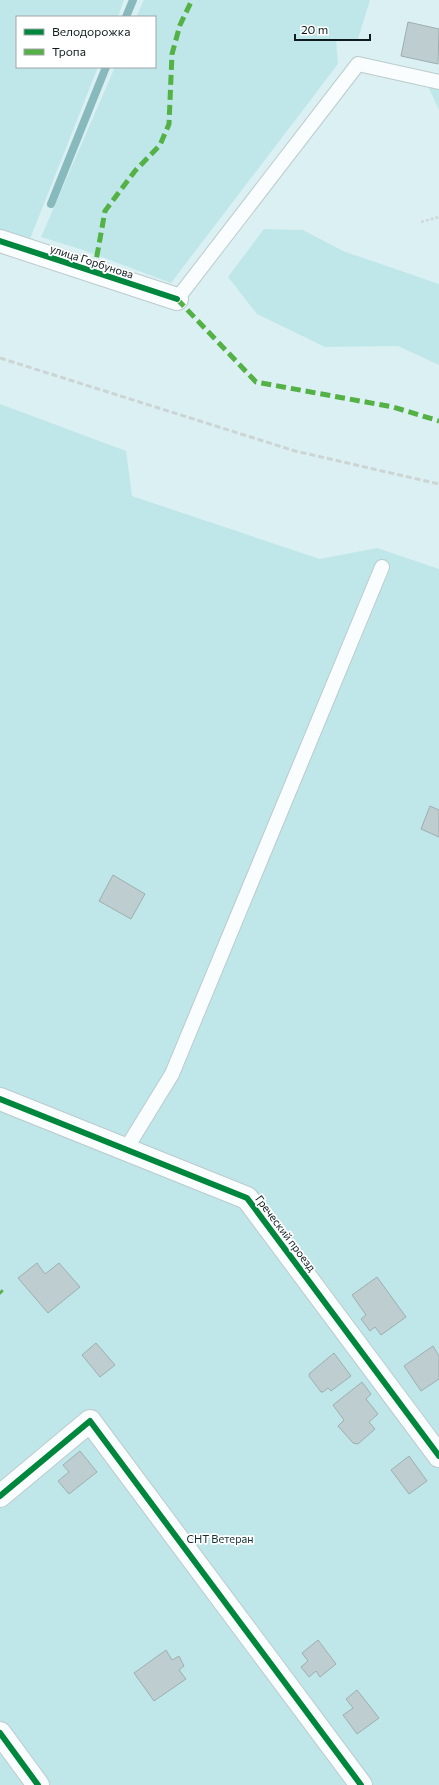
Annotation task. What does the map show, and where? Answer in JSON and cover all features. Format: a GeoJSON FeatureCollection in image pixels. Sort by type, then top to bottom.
{"type":"FeatureCollection","features":[{"type":"Feature","properties":{"kind":"street","name":"улица Горбунова"},"geometry":{"type":"LineString","coordinates":[[0,241],[177,299]]}},
{"type":"Feature","properties":{"kind":"street","name":"Греческий проезд"},"geometry":{"type":"LineString","coordinates":[[0,1099],[247,1198],[439,1456]]}},
{"type":"Feature","properties":{"kind":"street"},"geometry":{"type":"LineString","coordinates":[[0,1496],[90,1421],[361,1785]]}},
{"type":"Feature","properties":{"kind":"street"},"geometry":{"type":"LineString","coordinates":[[0,1733],[38,1785]]}},
{"type":"Feature","properties":{"kind":"lane"},"geometry":{"type":"LineString","coordinates":[[177,299],[358,64],[439,82]]}},
{"type":"Feature","properties":{"kind":"lane"},"geometry":{"type":"LineString","coordinates":[[126,1149],[172,1074],[382,566]]}},
{"type":"Feature","properties":{"kind":"path"},"geometry":{"type":"LineString","coordinates":[[421,222],[439,217]]}},
{"type":"Feature","properties":{"kind":"green space"},"geometry":{"type":"Polygon","coordinates":[[[0,0],[124,0],[118,16],[16,16],[16,68],[98,68],[28,244],[0,234],[0,0]]]}},
{"type":"Feature","properties":{"kind":"green space"},"geometry":{"type":"Polygon","coordinates":[[[144,0],[370,0],[358,39],[336,40],[338,64],[171,283],[83,250],[41,237],[115,68],[156,68],[156,16],[136,16],[144,0]]]}},
{"type":"Feature","properties":{"kind":"green space"},"geometry":{"type":"Polygon","coordinates":[[[439,85],[439,110],[428,86],[439,85]]]}},
{"type":"Feature","properties":{"kind":"green space"},"geometry":{"type":"Polygon","coordinates":[[[264,229],[303,230],[343,251],[439,284],[439,365],[398,346],[325,347],[257,314],[228,277],[264,229]]]}},
{"type":"Feature","properties":{"kind":"green space","name":"СНТ Ветеран"},"geometry":{"type":"Polygon","coordinates":[[[0,404],[126,451],[132,496],[320,559],[377,548],[439,569],[439,1785],[0,1785],[0,404]]]}},
{"type":"Feature","properties":{"kind":"building"},"geometry":{"type":"Polygon","coordinates":[[[408,22],[439,29],[438,64],[401,56],[408,22]]]}},
{"type":"Feature","properties":{"kind":"building"},"geometry":{"type":"Polygon","coordinates":[[[430,806],[439,810],[439,837],[421,829],[430,806]]]}},
{"type":"Feature","properties":{"kind":"building"},"geometry":{"type":"Polygon","coordinates":[[[113,875],[145,894],[131,919],[99,901],[113,875]]]}},
{"type":"Feature","properties":{"kind":"building"},"geometry":{"type":"Polygon","coordinates":[[[37,1263],[45,1274],[59,1263],[80,1287],[48,1313],[18,1278],[37,1263]]]}},
{"type":"Feature","properties":{"kind":"building"},"geometry":{"type":"Polygon","coordinates":[[[377,1277],[406,1317],[381,1335],[375,1327],[370,1331],[361,1319],[366,1315],[352,1295],[377,1277]]]}},
{"type":"Feature","properties":{"kind":"building"},"geometry":{"type":"Polygon","coordinates":[[[96,1343],[115,1365],[100,1377],[82,1355],[96,1343]]]}},
{"type":"Feature","properties":{"kind":"building"},"geometry":{"type":"Polygon","coordinates":[[[433,1346],[439,1356],[439,1379],[421,1391],[404,1366],[433,1346]]]}},
{"type":"Feature","properties":{"kind":"building"},"geometry":{"type":"Polygon","coordinates":[[[334,1353],[351,1376],[331,1391],[328,1388],[321,1392],[309,1376],[310,1373],[334,1353]]]}},
{"type":"Feature","properties":{"kind":"building"},"geometry":{"type":"Polygon","coordinates":[[[362,1382],[371,1394],[366,1399],[378,1414],[369,1422],[375,1429],[358,1444],[353,1443],[338,1426],[344,1420],[333,1405],[362,1382]]]}},
{"type":"Feature","properties":{"kind":"building"},"geometry":{"type":"Polygon","coordinates":[[[80,1451],[97,1472],[69,1494],[58,1481],[69,1472],[63,1465],[80,1451]]]}},
{"type":"Feature","properties":{"kind":"building"},"geometry":{"type":"Polygon","coordinates":[[[409,1456],[427,1481],[409,1494],[391,1470],[409,1456]]]}},
{"type":"Feature","properties":{"kind":"building"},"geometry":{"type":"Polygon","coordinates":[[[318,1640],[336,1664],[320,1677],[316,1671],[309,1677],[301,1667],[308,1661],[302,1653],[318,1640]]]}},
{"type":"Feature","properties":{"kind":"building"},"geometry":{"type":"Polygon","coordinates":[[[166,1650],[172,1660],[179,1656],[184,1666],[179,1670],[186,1679],[154,1701],[134,1673],[166,1650]]]}},
{"type":"Feature","properties":{"kind":"building"},"geometry":{"type":"Polygon","coordinates":[[[357,1690],[379,1718],[357,1734],[343,1715],[353,1708],[346,1699],[357,1690]]]}},
{"type":"Feature","properties":{"kind":"waterway"},"geometry":{"type":"LineString","coordinates":[[126,16],[133,0]]}},
{"type":"Feature","properties":{"kind":"waterway"},"geometry":{"type":"LineString","coordinates":[[51,204],[106,68]]}},
{"type":"Feature","properties":{"kind":"railway"},"geometry":{"type":"LineString","coordinates":[[0,358],[295,451],[439,484]]}},
{"type":"Feature","properties":{"kind":"marked path"},"geometry":{"type":"LineString","coordinates":[[94,272],[105,211],[135,171],[160,145],[169,124],[172,54],[180,25],[192,0]]}},
{"type":"Feature","properties":{"kind":"marked path"},"geometry":{"type":"LineString","coordinates":[[177,299],[256,382],[393,407],[439,421]]}},
{"type":"Feature","properties":{"kind":"cycle path"},"geometry":{"type":"LineString","coordinates":[[0,241],[177,299]]}},
{"type":"Feature","properties":{"kind":"cycle path"},"geometry":{"type":"LineString","coordinates":[[0,1099],[247,1198],[439,1456]]}},
{"type":"Feature","properties":{"kind":"cycle path"},"geometry":{"type":"LineString","coordinates":[[0,1496],[90,1421],[361,1785]]}},
{"type":"Feature","properties":{"kind":"cycle path"},"geometry":{"type":"LineString","coordinates":[[0,1733],[38,1785]]}}]}
